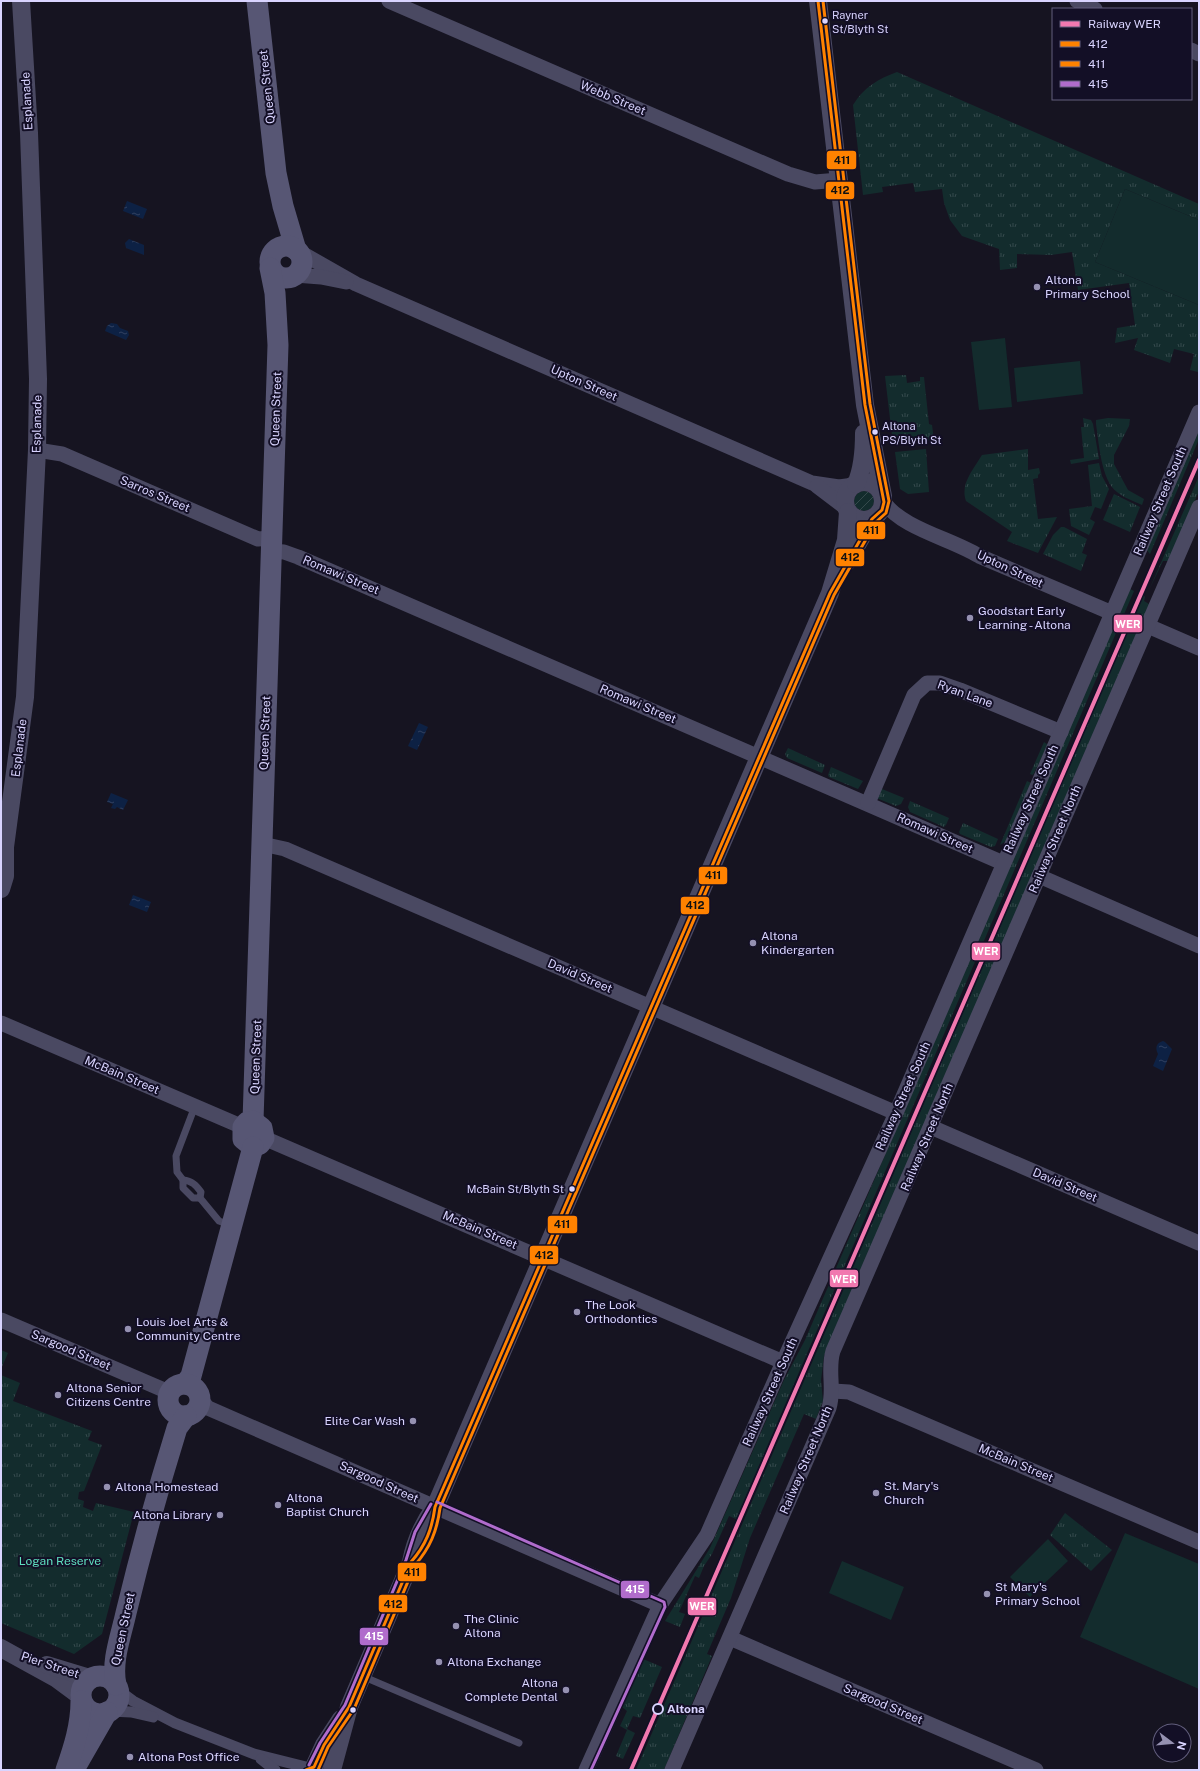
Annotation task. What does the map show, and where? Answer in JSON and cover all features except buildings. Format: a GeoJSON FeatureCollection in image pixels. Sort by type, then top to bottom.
{"type":"FeatureCollection","features":[{"type":"Feature","properties":{"kind":"main road","name":"Queen Street"},"geometry":{"type":"LineString","coordinates":[[117,1687],[114,1675],[115,1659],[136,1573],[185,1400],[232,1225],[253,1133],[278,345],[275,293],[271,262],[276,216],[276,173],[257,1]]}},
{"type":"Feature","properties":{"kind":"main road","name":"Queen Street"},"geometry":{"type":"LineString","coordinates":[[276,173],[297,250]]}},
{"type":"Feature","properties":{"kind":"main road"},"geometry":{"type":"LineString","coordinates":[[281,247],[292,247],[297,250],[302,261],[301,266],[294,276],[288,278],[277,276],[271,262],[277,249],[281,247]]}},
{"type":"Feature","properties":{"kind":"main road","name":"Queen Street"},"geometry":{"type":"LineString","coordinates":[[278,345],[286,296],[294,276]]}},
{"type":"Feature","properties":{"kind":"main road","name":"Queen Street"},"geometry":{"type":"LineString","coordinates":[[66,1770],[79,1728],[87,1688],[106,1654],[136,1573]]}},
{"type":"Feature","properties":{"kind":"main road"},"geometry":{"type":"LineString","coordinates":[[73,1770],[108,1712],[118,1700],[117,1687],[107,1677],[87,1688],[84,1705],[91,1712],[102,1714],[108,1712]]}},
{"type":"Feature","properties":{"kind":"street","name":"Esplanade"},"geometry":{"type":"LineString","coordinates":[[1,889],[5,876],[3,853],[25,697],[37,450],[38,379],[29,133],[21,1]]}},
{"type":"Feature","properties":{"kind":"street","name":"Webb Street"},"geometry":{"type":"LineString","coordinates":[[389,1],[788,174],[815,182],[839,180]]}},
{"type":"Feature","properties":{"kind":"street"},"geometry":{"type":"LineString","coordinates":[[818,1],[865,405],[879,509]]}},
{"type":"Feature","properties":{"kind":"street"},"geometry":{"type":"LineString","coordinates":[[1077,1],[1094,8]]}},
{"type":"Feature","properties":{"kind":"street","name":"Upton Street"},"geometry":{"type":"LineString","coordinates":[[297,250],[356,284],[812,483],[833,497],[847,510]]}},
{"type":"Feature","properties":{"kind":"street","name":"Upton Street"},"geometry":{"type":"LineString","coordinates":[[294,276],[321,277],[356,284]]}},
{"type":"Feature","properties":{"kind":"street"},"geometry":{"type":"LineString","coordinates":[[332,1770],[349,1707],[362,1676],[412,1562],[424,1548],[433,1527],[435,1507],[830,593],[846,540],[847,510],[845,498],[850,488],[855,484],[860,475],[863,456],[865,405]]}},
{"type":"Feature","properties":{"kind":"street","name":"Railway Street South"},"geometry":{"type":"LineString","coordinates":[[586,1770],[660,1605],[707,1535],[783,1362],[896,1113],[1199,412]]}},
{"type":"Feature","properties":{"kind":"street","name":"Sarros Street"},"geometry":{"type":"LineString","coordinates":[[37,450],[62,454],[271,545]]}},
{"type":"Feature","properties":{"kind":"street"},"geometry":{"type":"LineString","coordinates":[[830,593],[879,509],[881,491],[872,484],[862,482],[855,484]]}},
{"type":"Feature","properties":{"kind":"street","name":"Upton Street"},"geometry":{"type":"LineString","coordinates":[[812,483],[839,487],[855,484]]}},
{"type":"Feature","properties":{"kind":"street","name":"Railway Street North"},"geometry":{"type":"LineString","coordinates":[[672,1770],[829,1408],[833,1391],[830,1368],[833,1351],[1199,507]]}},
{"type":"Feature","properties":{"kind":"street"},"geometry":{"type":"LineString","coordinates":[[847,510],[856,519],[867,521],[879,509]]}},
{"type":"Feature","properties":{"kind":"street","name":"Upton Street"},"geometry":{"type":"LineString","coordinates":[[879,509],[890,510],[908,523],[968,549],[986,560],[1112,613]]}},
{"type":"Feature","properties":{"kind":"street","name":"Romawi Street"},"geometry":{"type":"LineString","coordinates":[[271,545],[284,552],[298,556],[1003,863]]}},
{"type":"Feature","properties":{"kind":"street"},"geometry":{"type":"LineString","coordinates":[[1148,626],[1199,648]]}},
{"type":"Feature","properties":{"kind":"street","name":"Ryan Lane"},"geometry":{"type":"LineString","coordinates":[[868,803],[914,695],[927,683],[940,683],[960,690],[1061,732]]}},
{"type":"Feature","properties":{"kind":"street","name":"David Street"},"geometry":{"type":"LineString","coordinates":[[262,844],[285,849],[896,1113]]}},
{"type":"Feature","properties":{"kind":"street"},"geometry":{"type":"LineString","coordinates":[[1039,876],[1199,946]]}},
{"type":"Feature","properties":{"kind":"street","name":"McBain Street"},"geometry":{"type":"LineString","coordinates":[[1,1023],[783,1362]]}},
{"type":"Feature","properties":{"kind":"street","name":"David Street"},"geometry":{"type":"LineString","coordinates":[[931,1127],[1199,1243]]}},
{"type":"Feature","properties":{"kind":"street","name":"Sargood Street"},"geometry":{"type":"LineString","coordinates":[[1,1320],[660,1605]]}},
{"type":"Feature","properties":{"kind":"street","name":"McBain Street"},"geometry":{"type":"LineString","coordinates":[[833,1391],[849,1392],[1199,1542]]}},
{"type":"Feature","properties":{"kind":"street","name":"Sargood Street"},"geometry":{"type":"LineString","coordinates":[[730,1638],[1036,1770]]}},
{"type":"Feature","properties":{"kind":"street","name":"Pier Street"},"geometry":{"type":"LineString","coordinates":[[6,1650],[87,1688]]}},
{"type":"Feature","properties":{"kind":"street"},"geometry":{"type":"LineString","coordinates":[[117,1687],[133,1701],[175,1723]]}},
{"type":"Feature","properties":{"kind":"street"},"geometry":{"type":"LineString","coordinates":[[108,1712],[141,1713],[175,1723],[254,1754],[314,1769],[324,1745],[349,1707]]}},
{"type":"Feature","properties":{"kind":"street"},"geometry":{"type":"LineString","coordinates":[[254,1754],[275,1770]]}},
{"type":"Feature","properties":{"kind":"lane"},"geometry":{"type":"LineString","coordinates":[[195,1106],[176,1156],[177,1172],[183,1180],[184,1188],[193,1198],[200,1198]]}},
{"type":"Feature","properties":{"kind":"lane"},"geometry":{"type":"LineString","coordinates":[[183,1180],[191,1181],[197,1186],[201,1192],[200,1198],[218,1221],[232,1225]]}},
{"type":"Feature","properties":{"kind":"lane"},"geometry":{"type":"LineString","coordinates":[[362,1676],[519,1743]]}},
{"type":"Feature","properties":{"kind":"green space"},"geometry":{"type":"Polygon","coordinates":[[[897,72],[1199,204],[1199,220],[1125,189],[1095,262],[1199,305],[1198,372],[1190,370],[1194,354],[1174,349],[1170,363],[1134,350],[1138,338],[1115,343],[1117,328],[1135,325],[1129,283],[1078,290],[1072,252],[1051,255],[1017,254],[1017,268],[1000,270],[999,249],[962,236],[950,220],[944,203],[942,189],[915,192],[913,183],[882,187],[883,192],[863,195],[853,105],[862,93],[872,84],[897,72]]]}},
{"type":"Feature","properties":{"kind":"green space"},"geometry":{"type":"Polygon","coordinates":[[[1125,189],[1199,220],[1199,305],[1095,262],[1125,189]]]}},
{"type":"Feature","properties":{"kind":"green space"},"geometry":{"type":"Polygon","coordinates":[[[1005,338],[1012,407],[979,410],[971,342],[1005,338]]]}},
{"type":"Feature","properties":{"kind":"green space"},"geometry":{"type":"Polygon","coordinates":[[[1080,361],[1083,394],[1017,402],[1014,368],[1080,361]]]}},
{"type":"Feature","properties":{"kind":"green space"},"geometry":{"type":"Polygon","coordinates":[[[906,375],[907,383],[920,381],[920,377],[924,377],[929,424],[932,425],[934,440],[893,444],[885,376],[906,375]]]}},
{"type":"Feature","properties":{"kind":"green space"},"geometry":{"type":"Polygon","coordinates":[[[1083,418],[1091,420],[1093,424],[1099,459],[1071,464],[1070,460],[1084,458],[1081,427],[1084,427],[1083,418]]]}},
{"type":"Feature","properties":{"kind":"green space"},"geometry":{"type":"Polygon","coordinates":[[[1108,418],[1130,419],[1129,426],[1114,455],[1114,464],[1128,490],[1144,499],[1142,505],[1117,492],[1107,479],[1098,441],[1096,420],[1108,418]]]}},
{"type":"Feature","properties":{"kind":"green space"},"geometry":{"type":"Polygon","coordinates":[[[1199,428],[1199,439],[1150,554],[1146,549],[1199,428]]]}},
{"type":"Feature","properties":{"kind":"green space"},"geometry":{"type":"Polygon","coordinates":[[[926,449],[929,492],[908,494],[900,489],[895,452],[926,449]]]}},
{"type":"Feature","properties":{"kind":"green space"},"geometry":{"type":"Polygon","coordinates":[[[1028,449],[1028,470],[1039,468],[1040,473],[1038,478],[1033,479],[1038,519],[1057,517],[1038,553],[1007,541],[1012,532],[966,501],[965,495],[968,477],[982,455],[1028,449]]]}},
{"type":"Feature","properties":{"kind":"green space"},"geometry":{"type":"Polygon","coordinates":[[[1099,463],[1102,476],[1109,489],[1101,509],[1095,507],[1090,519],[1095,522],[1089,535],[1071,526],[1069,509],[1092,506],[1088,465],[1099,463]]]}},
{"type":"Feature","properties":{"kind":"green space"},"geometry":{"type":"Polygon","coordinates":[[[1199,476],[1199,491],[1169,561],[1163,561],[1149,590],[1199,476]]]}},
{"type":"Feature","properties":{"kind":"green space"},"geometry":{"type":"Polygon","coordinates":[[[860,491],[868,491],[874,497],[874,505],[868,511],[860,511],[854,505],[854,497],[860,491]]]}},
{"type":"Feature","properties":{"kind":"green space"},"geometry":{"type":"Polygon","coordinates":[[[1114,494],[1140,507],[1130,532],[1103,520],[1114,494]]]}},
{"type":"Feature","properties":{"kind":"green space"},"geometry":{"type":"Polygon","coordinates":[[[1061,527],[1064,527],[1087,539],[1082,553],[1087,555],[1081,571],[1043,554],[1053,535],[1061,527]]]}},
{"type":"Feature","properties":{"kind":"green space"},"geometry":{"type":"Polygon","coordinates":[[[1167,568],[824,1356],[821,1380],[823,1401],[816,1419],[804,1414],[750,1538],[731,1598],[707,1654],[712,1656],[664,1770],[636,1770],[1143,596],[1145,597],[1144,601],[1149,604],[1167,568]]]}},
{"type":"Feature","properties":{"kind":"green space"},"geometry":{"type":"Polygon","coordinates":[[[1130,589],[1134,591],[736,1519],[729,1516],[712,1554],[704,1566],[699,1578],[695,1576],[679,1612],[685,1614],[680,1627],[665,1621],[710,1548],[784,1380],[805,1340],[1130,589]]]}},
{"type":"Feature","properties":{"kind":"green space"},"geometry":{"type":"Polygon","coordinates":[[[1044,742],[1048,745],[1033,775],[1030,774],[1044,742]]]}},
{"type":"Feature","properties":{"kind":"green space"},"geometry":{"type":"Polygon","coordinates":[[[788,748],[825,765],[822,773],[787,758],[785,754],[788,748]]]}},
{"type":"Feature","properties":{"kind":"green space"},"geometry":{"type":"Polygon","coordinates":[[[831,767],[863,781],[858,789],[829,777],[828,775],[831,767]]]}},
{"type":"Feature","properties":{"kind":"green space"},"geometry":{"type":"Polygon","coordinates":[[[1027,781],[1031,783],[1006,841],[1000,845],[1027,781]]]}},
{"type":"Feature","properties":{"kind":"green space"},"geometry":{"type":"Polygon","coordinates":[[[877,787],[904,798],[901,804],[896,806],[874,797],[877,787]]]}},
{"type":"Feature","properties":{"kind":"green space"},"geometry":{"type":"Polygon","coordinates":[[[910,801],[949,818],[946,825],[944,827],[910,812],[908,807],[910,801]]]}},
{"type":"Feature","properties":{"kind":"green space"},"geometry":{"type":"Polygon","coordinates":[[[963,823],[998,839],[995,846],[991,847],[960,834],[959,832],[963,823]]]}},
{"type":"Feature","properties":{"kind":"green space"},"geometry":{"type":"Polygon","coordinates":[[[1,1350],[8,1353],[1,1369],[1,1350]]]}},
{"type":"Feature","properties":{"kind":"green space","name":"Logan Reserve"},"geometry":{"type":"Polygon","coordinates":[[[1,1375],[20,1383],[13,1401],[92,1431],[88,1440],[102,1445],[84,1491],[79,1492],[78,1499],[84,1501],[83,1507],[93,1511],[96,1503],[134,1512],[102,1634],[74,1654],[1,1623],[1,1375]]]}},
{"type":"Feature","properties":{"kind":"green space"},"geometry":{"type":"Polygon","coordinates":[[[1065,1513],[1112,1550],[1091,1571],[1050,1535],[1065,1513]]]}},
{"type":"Feature","properties":{"kind":"green space"},"geometry":{"type":"Polygon","coordinates":[[[1125,1533],[1199,1564],[1199,1689],[1080,1637],[1125,1533]]]}},
{"type":"Feature","properties":{"kind":"green space"},"geometry":{"type":"Polygon","coordinates":[[[1048,1539],[1068,1561],[1030,1597],[1010,1577],[1048,1539]]]}},
{"type":"Feature","properties":{"kind":"green space"},"geometry":{"type":"Polygon","coordinates":[[[842,1561],[904,1587],[891,1620],[829,1593],[842,1561]]]}},
{"type":"Feature","properties":{"kind":"green space"},"geometry":{"type":"Polygon","coordinates":[[[643,1659],[662,1667],[640,1718],[633,1716],[627,1729],[635,1733],[623,1759],[616,1756],[627,1730],[620,1726],[627,1711],[622,1707],[643,1659]]]}},
{"type":"Feature","properties":{"kind":"water"},"geometry":{"type":"Polygon","coordinates":[[[127,201],[147,209],[143,219],[123,211],[127,201]]]}},
{"type":"Feature","properties":{"kind":"water"},"geometry":{"type":"Polygon","coordinates":[[[129,239],[144,245],[144,255],[126,248],[125,243],[129,239]]]}},
{"type":"Feature","properties":{"kind":"water"},"geometry":{"type":"Polygon","coordinates":[[[111,323],[117,324],[120,328],[128,331],[129,335],[126,340],[105,331],[107,326],[111,323]]]}},
{"type":"Feature","properties":{"kind":"water"},"geometry":{"type":"Polygon","coordinates":[[[419,723],[428,727],[417,750],[408,746],[419,723]]]}},
{"type":"Feature","properties":{"kind":"water"},"geometry":{"type":"Polygon","coordinates":[[[111,793],[128,800],[123,810],[117,807],[115,809],[111,808],[113,804],[107,802],[111,793]]]}},
{"type":"Feature","properties":{"kind":"water"},"geometry":{"type":"Polygon","coordinates":[[[133,895],[151,902],[147,912],[129,905],[133,895]]]}},
{"type":"Feature","properties":{"kind":"water"},"geometry":{"type":"Polygon","coordinates":[[[1163,1041],[1172,1049],[1163,1071],[1153,1066],[1158,1054],[1157,1046],[1163,1041]]]}},
{"type":"Feature","properties":{"kind":"rail line","name":"WER"},"geometry":{"type":"LineString","coordinates":[[631,1770],[1199,460]]}},
{"type":"Feature","properties":{"kind":"transit line","name":"412"},"geometry":{"type":"LineString","coordinates":[[306,1770],[314,1767],[324,1745],[349,1707],[411,1562],[421,1549],[428,1536],[435,1507],[830,593],[872,519],[882,510],[884,502],[865,405],[818,1]]}},
{"type":"Feature","properties":{"kind":"transit line","name":"411"},"geometry":{"type":"LineString","coordinates":[[318,1770],[328,1747],[354,1709],[415,1565],[429,1546],[435,1532],[440,1508],[834,595],[876,522],[886,513],[889,501],[870,404],[823,1]]}},
{"type":"Feature","properties":{"kind":"transit line","name":"415"},"geometry":{"type":"LineString","coordinates":[[437,1502],[664,1602],[665,1607],[591,1770]]}},
{"type":"Feature","properties":{"kind":"transit line","name":"415"},"geometry":{"type":"LineString","coordinates":[[309,1765],[320,1743],[345,1705],[406,1560],[415,1532],[431,1504]]}},
{"type":"Feature","properties":{"kind":"place","name":"Rayner St/Blyth St"},"geometry":{"type":"Point","coordinates":[825,21]}},
{"type":"Feature","properties":{"kind":"place","name":"Altona Primary School"},"geometry":{"type":"Point","coordinates":[1037,287]}},
{"type":"Feature","properties":{"kind":"place","name":"Altona PS/Blyth St"},"geometry":{"type":"Point","coordinates":[875,432]}},
{"type":"Feature","properties":{"kind":"place","name":"Goodstart Early Learning - Altona"},"geometry":{"type":"Point","coordinates":[970,618]}},
{"type":"Feature","properties":{"kind":"place","name":"Altona Kindergarten"},"geometry":{"type":"Point","coordinates":[753,943]}},
{"type":"Feature","properties":{"kind":"place","name":"McBain St/Blyth St"},"geometry":{"type":"Point","coordinates":[572,1189]}},
{"type":"Feature","properties":{"kind":"place","name":"The Look Orthodontics"},"geometry":{"type":"Point","coordinates":[577,1312]}},
{"type":"Feature","properties":{"kind":"place","name":"Louis Joel Arts & Community Centre"},"geometry":{"type":"Point","coordinates":[128,1329]}},
{"type":"Feature","properties":{"kind":"place","name":"Altona Senior Citizens Centre"},"geometry":{"type":"Point","coordinates":[58,1395]}},
{"type":"Feature","properties":{"kind":"place","name":"Elite Car Wash"},"geometry":{"type":"Point","coordinates":[413,1421]}},
{"type":"Feature","properties":{"kind":"place","name":"Altona Homestead"},"geometry":{"type":"Point","coordinates":[107,1487]}},
{"type":"Feature","properties":{"kind":"place","name":"St. Mary's Church"},"geometry":{"type":"Point","coordinates":[876,1493]}},
{"type":"Feature","properties":{"kind":"place","name":"Altona Baptist Church"},"geometry":{"type":"Point","coordinates":[278,1505]}},
{"type":"Feature","properties":{"kind":"place","name":"Altona Library"},"geometry":{"type":"Point","coordinates":[220,1515]}},
{"type":"Feature","properties":{"kind":"place","name":"St Mary's Primary School"},"geometry":{"type":"Point","coordinates":[987,1594]}},
{"type":"Feature","properties":{"kind":"place","name":"The Clinic Altona"},"geometry":{"type":"Point","coordinates":[456,1626]}},
{"type":"Feature","properties":{"kind":"place","name":"Altona Exchange"},"geometry":{"type":"Point","coordinates":[439,1662]}},
{"type":"Feature","properties":{"kind":"place","name":"Altona Complete Dental"},"geometry":{"type":"Point","coordinates":[566,1690]}},
{"type":"Feature","properties":{"kind":"place","name":"Altona"},"geometry":{"type":"Point","coordinates":[658,1709]}},
{"type":"Feature","properties":{"kind":"place","name":"Altona Post Office"},"geometry":{"type":"Point","coordinates":[130,1757]}}]}
